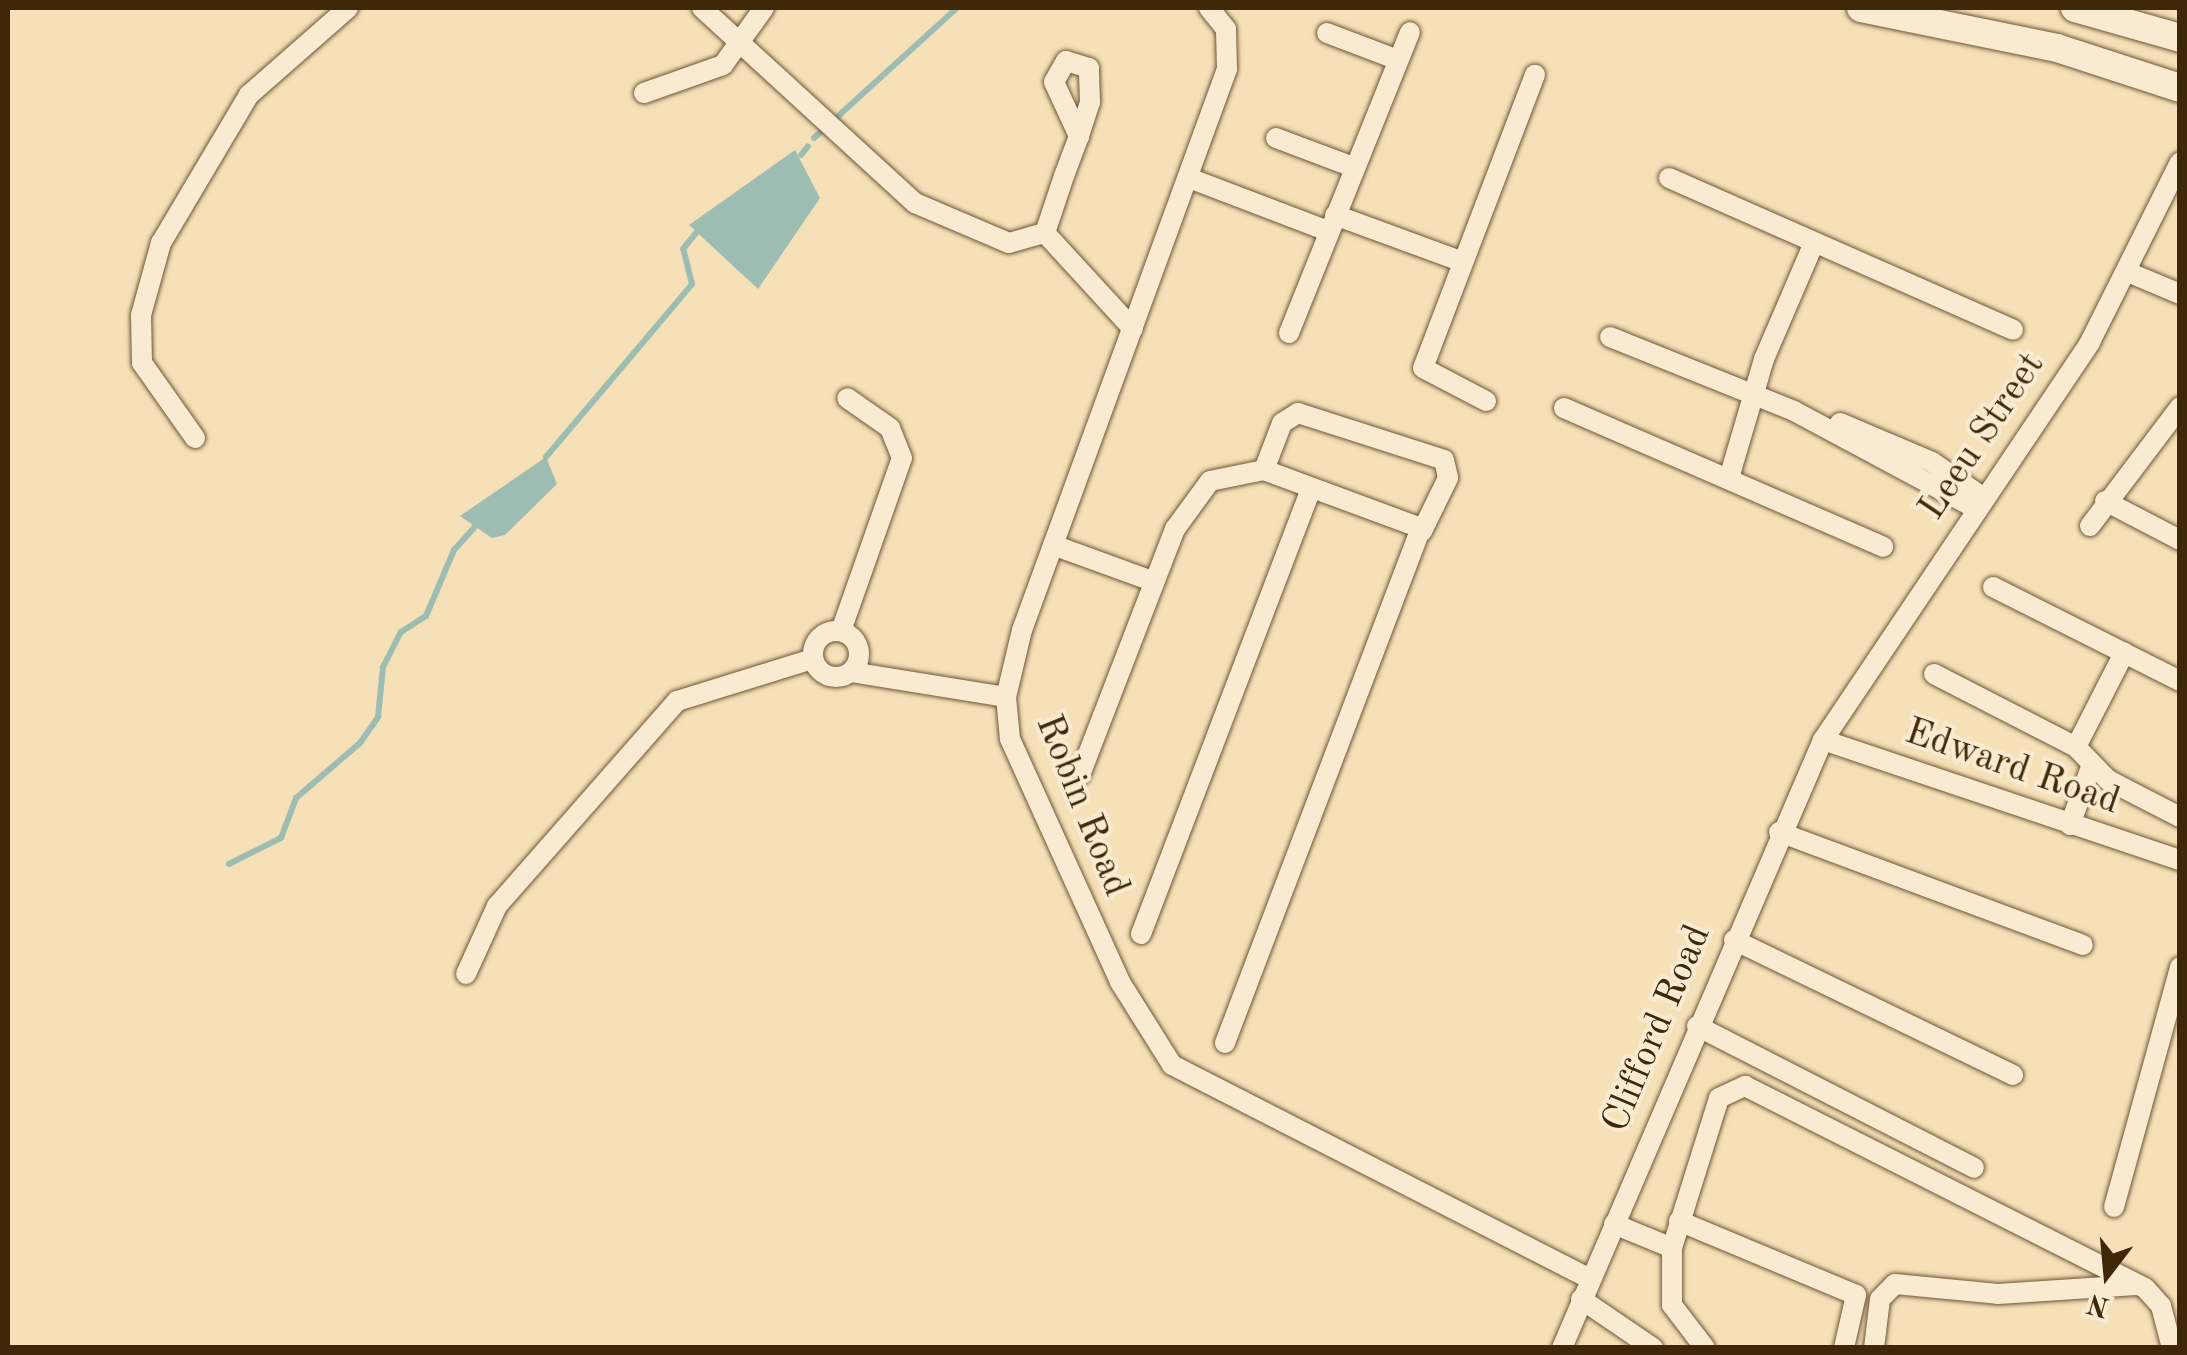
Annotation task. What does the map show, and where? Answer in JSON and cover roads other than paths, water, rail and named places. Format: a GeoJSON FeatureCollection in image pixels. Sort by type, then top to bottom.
{"type":"FeatureCollection","features":[{"type":"Feature","properties":{"kind":"street"},"geometry":{"type":"LineString","coordinates":[[195,438],[142,363],[141,315],[161,243],[248,95],[348,8]]}},
{"type":"Feature","properties":{"kind":"street"},"geometry":{"type":"LineString","coordinates":[[702,8],[743,40],[930,212],[1014,244],[1045,233]]}},
{"type":"Feature","properties":{"kind":"street"},"geometry":{"type":"LineString","coordinates":[[644,93],[723,65],[764,8]]}},
{"type":"Feature","properties":{"kind":"street","name":"Robin Road"},"geometry":{"type":"LineString","coordinates":[[1209,8],[1226,29],[1227,70],[1053,545],[1006,697],[1010,739],[1039,814],[1120,982],[1172,1064],[1590,1279]]}},
{"type":"Feature","properties":{"kind":"street"},"geometry":{"type":"LineString","coordinates":[[1861,8],[2058,48],[2180,88]]}},
{"type":"Feature","properties":{"kind":"street"},"geometry":{"type":"LineString","coordinates":[[2075,8],[2180,38]]}},
{"type":"Feature","properties":{"kind":"street"},"geometry":{"type":"LineString","coordinates":[[1289,333],[1410,32]]}},
{"type":"Feature","properties":{"kind":"street"},"geometry":{"type":"LineString","coordinates":[[1328,34],[1398,60]]}},
{"type":"Feature","properties":{"kind":"street"},"geometry":{"type":"LineString","coordinates":[[1486,401],[1423,372],[1535,75]]}},
{"type":"Feature","properties":{"kind":"street"},"geometry":{"type":"LineString","coordinates":[[1045,233],[1078,136]]}},
{"type":"Feature","properties":{"kind":"street"},"geometry":{"type":"LineString","coordinates":[[1276,138],[1353,167]]}},
{"type":"Feature","properties":{"kind":"street","name":"Leeu Street"},"geometry":{"type":"LineString","coordinates":[[1823,740],[2130,273],[2180,162]]}},
{"type":"Feature","properties":{"kind":"street"},"geometry":{"type":"LineString","coordinates":[[1189,178],[1463,262]]}},
{"type":"Feature","properties":{"kind":"street"},"geometry":{"type":"LineString","coordinates":[[1669,178],[2013,330]]}},
{"type":"Feature","properties":{"kind":"street"},"geometry":{"type":"LineString","coordinates":[[1045,233],[1132,329]]}},
{"type":"Feature","properties":{"kind":"street"},"geometry":{"type":"LineString","coordinates":[[1729,478],[1814,243]]}},
{"type":"Feature","properties":{"kind":"street"},"geometry":{"type":"LineString","coordinates":[[2130,273],[2180,294]]}},
{"type":"Feature","properties":{"kind":"street"},"geometry":{"type":"LineString","coordinates":[[1610,337],[1932,462],[1980,503]]}},
{"type":"Feature","properties":{"kind":"street"},"geometry":{"type":"LineString","coordinates":[[841,632],[902,458],[890,428],[847,398]]}},
{"type":"Feature","properties":{"kind":"street"},"geometry":{"type":"LineString","coordinates":[[2090,526],[2105,501],[2180,407]]}},
{"type":"Feature","properties":{"kind":"street"},"geometry":{"type":"LineString","coordinates":[[1564,408],[1883,547]]}},
{"type":"Feature","properties":{"kind":"street"},"geometry":{"type":"LineString","coordinates":[[1225,1042],[1422,532],[1448,478],[1444,460],[1298,413],[1282,423],[1264,470]]}},
{"type":"Feature","properties":{"kind":"street"},"geometry":{"type":"LineString","coordinates":[[1080,775],[1152,581],[1210,481],[1264,470],[1422,532]]}},
{"type":"Feature","properties":{"kind":"street"},"geometry":{"type":"LineString","coordinates":[[1141,934],[1310,489]]}},
{"type":"Feature","properties":{"kind":"street"},"geometry":{"type":"LineString","coordinates":[[2105,501],[2180,540]]}},
{"type":"Feature","properties":{"kind":"street"},"geometry":{"type":"LineString","coordinates":[[1053,545],[1152,581]]}},
{"type":"Feature","properties":{"kind":"street"},"geometry":{"type":"LineString","coordinates":[[1993,586],[2180,681]]}},
{"type":"Feature","properties":{"kind":"street"},"geometry":{"type":"LineString","coordinates":[[813,659],[820,638],[841,632]]}},
{"type":"Feature","properties":{"kind":"street"},"geometry":{"type":"LineString","coordinates":[[841,632],[859,649],[851,672]]}},
{"type":"Feature","properties":{"kind":"street"},"geometry":{"type":"LineString","coordinates":[[2076,746],[2124,653]]}},
{"type":"Feature","properties":{"kind":"street"},"geometry":{"type":"LineString","coordinates":[[813,659],[832,677],[851,672],[1006,697]]}},
{"type":"Feature","properties":{"kind":"street"},"geometry":{"type":"LineString","coordinates":[[466,974],[497,906],[677,701],[813,659]]}},
{"type":"Feature","properties":{"kind":"street"},"geometry":{"type":"LineString","coordinates":[[1934,674],[2076,746],[2091,767],[2180,817]]}},
{"type":"Feature","properties":{"kind":"street","name":"Edward Road"},"geometry":{"type":"LineString","coordinates":[[1823,740],[2180,860]]}},
{"type":"Feature","properties":{"kind":"street","name":"Clifford Road"},"geometry":{"type":"LineString","coordinates":[[1562,1348],[1779,832],[1823,740]]}},
{"type":"Feature","properties":{"kind":"street"},"geometry":{"type":"LineString","coordinates":[[2070,825],[2091,767]]}},
{"type":"Feature","properties":{"kind":"street"},"geometry":{"type":"LineString","coordinates":[[1779,832],[2084,945]]}},
{"type":"Feature","properties":{"kind":"street"},"geometry":{"type":"LineString","coordinates":[[1734,940],[2013,1075]]}},
{"type":"Feature","properties":{"kind":"street"},"geometry":{"type":"LineString","coordinates":[[2114,1207],[2180,967]]}},
{"type":"Feature","properties":{"kind":"street"},"geometry":{"type":"LineString","coordinates":[[1698,1026],[1974,1168]]}},
{"type":"Feature","properties":{"kind":"street"},"geometry":{"type":"LineString","coordinates":[[1705,1348],[1672,1306],[1672,1248],[1719,1098],[1741,1085],[2139,1285],[2162,1306],[2171,1347]]}},
{"type":"Feature","properties":{"kind":"street"},"geometry":{"type":"LineString","coordinates":[[1679,1222],[1854,1294],[1844,1348]]}},
{"type":"Feature","properties":{"kind":"street"},"geometry":{"type":"LineString","coordinates":[[1614,1224],[1672,1248]]}},
{"type":"Feature","properties":{"kind":"street"},"geometry":{"type":"LineString","coordinates":[[1874,1348],[1880,1299],[1894,1284],[1998,1294],[2139,1285]]}},
{"type":"Feature","properties":{"kind":"street"},"geometry":{"type":"LineString","coordinates":[[1582,1299],[1653,1348]]}},
{"type":"Feature","properties":{"kind":"water"},"geometry":{"type":"Polygon","coordinates":[[[795,150],[820,198],[758,289],[689,225],[795,150]]]}},
{"type":"Feature","properties":{"kind":"water"},"geometry":{"type":"Polygon","coordinates":[[[546,457],[557,484],[505,535],[492,538],[460,516],[546,457]]]}},
{"type":"Feature","properties":{"kind":"waterway"},"geometry":{"type":"LineString","coordinates":[[814,138],[957,8]]}},
{"type":"Feature","properties":{"kind":"waterway"},"geometry":{"type":"LineString","coordinates":[[801,155],[808,146]]}},
{"type":"Feature","properties":{"kind":"waterway"},"geometry":{"type":"LineString","coordinates":[[546,457],[692,284],[683,249],[697,232]]}},
{"type":"Feature","properties":{"kind":"waterway"},"geometry":{"type":"LineString","coordinates":[[229,864],[281,838],[296,798],[360,743],[378,717],[383,667],[401,632],[426,616],[454,550],[475,527]]}}]}
